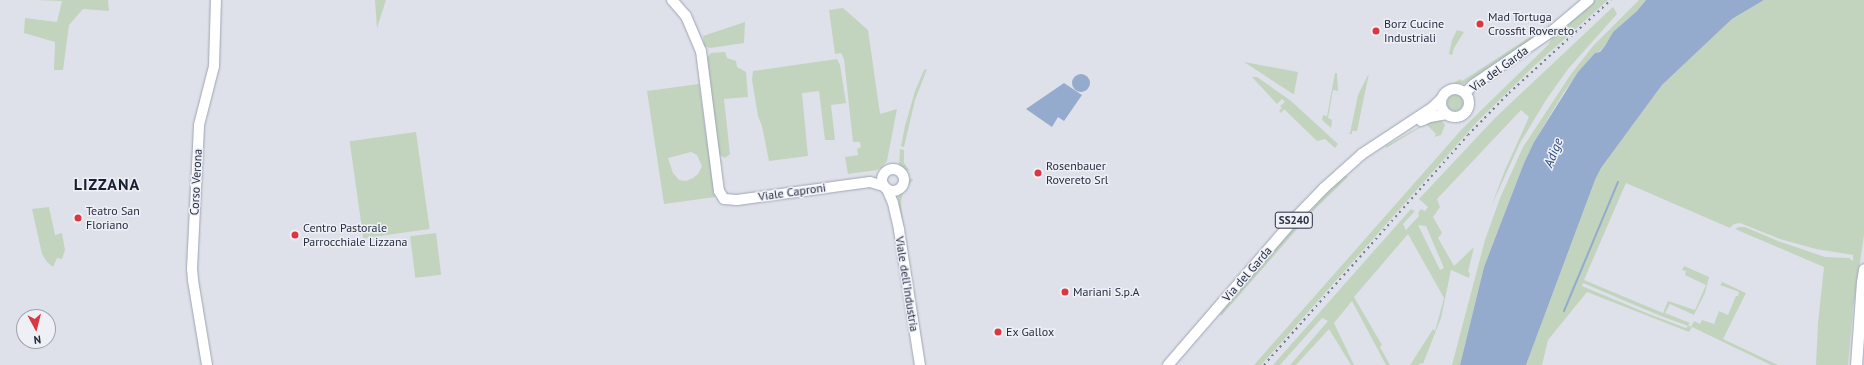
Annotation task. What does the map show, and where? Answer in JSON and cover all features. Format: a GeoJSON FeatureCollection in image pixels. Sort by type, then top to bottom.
{"type":"FeatureCollection","features":[{"type":"Feature","properties":{"kind":"highway"},"geometry":{"type":"LineString","coordinates":[[1856,365],[1864,269]]}},
{"type":"Feature","properties":{"kind":"highway"},"geometry":{"type":"LineString","coordinates":[[1863,365],[1864,353]]}},
{"type":"Feature","properties":{"kind":"main road","name":"Corso Verona"},"geometry":{"type":"LineString","coordinates":[[207,365],[192,269],[199,126],[214,66],[216,0]]}},
{"type":"Feature","properties":{"kind":"main road","name":"Viale Caproni"},"geometry":{"type":"LineString","coordinates":[[672,0],[686,16],[701,51],[719,191],[724,199],[736,200],[870,182],[884,174]]}},
{"type":"Feature","properties":{"kind":"main road","name":"Via del Garda"},"geometry":{"type":"LineString","coordinates":[[1465,93],[1473,85],[1552,31],[1589,0]]}},
{"type":"Feature","properties":{"kind":"main road","name":"Via del Garda"},"geometry":{"type":"LineString","coordinates":[[1168,365],[1296,216],[1324,188],[1362,154],[1433,107],[1445,93],[1451,89],[1458,89],[1465,93],[1469,105],[1464,113],[1457,116],[1447,114],[1427,118],[1386,143],[1349,170],[1326,190],[1173,365]]}},
{"type":"Feature","properties":{"kind":"main road"},"geometry":{"type":"LineString","coordinates":[[1441,99],[1442,108],[1447,114]]}},
{"type":"Feature","properties":{"kind":"main road"},"geometry":{"type":"LineString","coordinates":[[885,188],[882,181],[884,174],[892,170],[900,173],[903,181],[898,190]]}},
{"type":"Feature","properties":{"kind":"main road","name":"Viale Caproni"},"geometry":{"type":"LineString","coordinates":[[870,182],[891,191],[898,190]]}},
{"type":"Feature","properties":{"kind":"main road","name":"Viale dell'Industria"},"geometry":{"type":"LineString","coordinates":[[885,188],[893,204],[920,365]]}},
{"type":"Feature","properties":{"kind":"main road","name":"Viale dell'Industria"},"geometry":{"type":"LineString","coordinates":[[893,204],[898,190]]}},
{"type":"Feature","properties":{"kind":"green space"},"geometry":{"type":"Polygon","coordinates":[[[36,0],[108,0],[109,11],[83,9],[69,25],[63,70],[54,70],[55,42],[24,33],[25,18],[57,22],[62,1],[36,0]]]}},
{"type":"Feature","properties":{"kind":"green space"},"geometry":{"type":"Polygon","coordinates":[[[375,0],[386,0],[377,28],[375,0]]]}},
{"type":"Feature","properties":{"kind":"green space"},"geometry":{"type":"Polygon","coordinates":[[[1594,0],[1608,0],[1533,67],[1477,122],[1261,365],[1254,365],[1462,129],[1548,45],[1552,38],[1594,0]]]}},
{"type":"Feature","properties":{"kind":"green space"},"geometry":{"type":"Polygon","coordinates":[[[1639,0],[1646,0],[1637,11],[1613,32],[1605,46],[1599,52],[1595,53],[1584,66],[1564,92],[1534,142],[1524,163],[1484,267],[1460,365],[1452,365],[1485,240],[1500,198],[1523,147],[1571,74],[1594,45],[1639,0]]]}},
{"type":"Feature","properties":{"kind":"green space"},"geometry":{"type":"Polygon","coordinates":[[[1764,0],[1864,0],[1864,235],[1853,309],[1848,365],[1816,365],[1818,323],[1824,267],[1735,229],[1745,227],[1778,241],[1825,257],[1849,258],[1853,261],[1853,255],[1816,249],[1780,239],[1740,223],[1734,224],[1730,228],[1626,183],[1584,280],[1663,313],[1668,301],[1695,310],[1706,285],[1685,275],[1686,271],[1682,270],[1684,266],[1709,277],[1705,293],[1694,315],[1670,304],[1665,313],[1690,323],[1688,325],[1691,327],[1694,321],[1700,324],[1702,320],[1714,324],[1719,311],[1728,315],[1739,292],[1720,285],[1722,283],[1720,281],[1746,293],[1723,339],[1778,365],[1771,365],[1692,327],[1689,332],[1587,292],[1548,340],[1542,365],[1526,365],[1595,180],[1601,168],[1662,85],[1732,19],[1764,0]],[[1583,283],[1582,286],[1649,314],[1686,328],[1688,326],[1583,283]]]}},
{"type":"Feature","properties":{"kind":"green space"},"geometry":{"type":"Polygon","coordinates":[[[1613,7],[1617,14],[1568,69],[1546,100],[1520,143],[1491,207],[1505,170],[1529,117],[1521,110],[1437,199],[1440,207],[1433,217],[1442,233],[1438,238],[1454,266],[1474,247],[1468,272],[1470,273],[1469,278],[1451,270],[1441,318],[1423,364],[1410,365],[1433,329],[1435,331],[1444,298],[1408,234],[1354,297],[1382,345],[1380,347],[1390,365],[1386,365],[1352,301],[1334,323],[1354,365],[1351,365],[1329,329],[1296,365],[1290,365],[1328,321],[1322,318],[1280,365],[1273,365],[1411,209],[1415,211],[1403,224],[1406,230],[1419,216],[1418,213],[1421,209],[1425,211],[1428,207],[1419,199],[1495,118],[1613,7]],[[1418,225],[1440,270],[1444,268],[1426,226],[1418,225]]]}},
{"type":"Feature","properties":{"kind":"green space"},"geometry":{"type":"Polygon","coordinates":[[[843,8],[868,30],[880,114],[897,109],[887,161],[877,170],[848,174],[845,157],[858,155],[857,149],[861,147],[860,142],[853,142],[844,59],[841,53],[835,54],[829,10],[843,8]]]}},
{"type":"Feature","properties":{"kind":"green space"},"geometry":{"type":"Polygon","coordinates":[[[745,22],[744,43],[710,48],[704,46],[703,36],[745,22]]]}},
{"type":"Feature","properties":{"kind":"green space"},"geometry":{"type":"Polygon","coordinates":[[[1457,30],[1464,32],[1454,48],[1452,55],[1449,54],[1452,40],[1457,30]]]}},
{"type":"Feature","properties":{"kind":"green space"},"geometry":{"type":"Polygon","coordinates":[[[1539,31],[1535,38],[1464,84],[1454,83],[1460,79],[1462,81],[1539,31]]]}},
{"type":"Feature","properties":{"kind":"green space"},"geometry":{"type":"Polygon","coordinates":[[[725,52],[727,58],[736,61],[737,67],[746,72],[748,97],[724,99],[730,154],[725,158],[718,154],[707,58],[711,53],[725,52]]]}},
{"type":"Feature","properties":{"kind":"green space"},"geometry":{"type":"Polygon","coordinates":[[[837,59],[840,65],[846,103],[831,105],[835,140],[825,140],[819,91],[802,93],[808,156],[769,161],[762,126],[758,116],[752,80],[753,71],[837,59]]]}},
{"type":"Feature","properties":{"kind":"green space"},"geometry":{"type":"Polygon","coordinates":[[[1244,62],[1298,72],[1294,94],[1293,94],[1244,62]]]}},
{"type":"Feature","properties":{"kind":"green space"},"geometry":{"type":"Polygon","coordinates":[[[927,69],[915,100],[904,147],[901,146],[915,91],[924,70],[927,69]]]}},
{"type":"Feature","properties":{"kind":"green space"},"geometry":{"type":"Polygon","coordinates":[[[1335,73],[1337,73],[1338,91],[1333,90],[1328,118],[1332,120],[1331,128],[1322,120],[1323,115],[1327,116],[1335,73]]]}},
{"type":"Feature","properties":{"kind":"green space"},"geometry":{"type":"Polygon","coordinates":[[[1369,73],[1357,131],[1352,131],[1352,134],[1346,133],[1350,133],[1358,95],[1369,73]]]}},
{"type":"Feature","properties":{"kind":"green space"},"geometry":{"type":"Polygon","coordinates":[[[1252,77],[1257,77],[1291,101],[1338,144],[1335,148],[1325,139],[1317,141],[1284,109],[1281,113],[1279,111],[1282,108],[1280,106],[1285,102],[1282,99],[1277,104],[1252,77]]]}},
{"type":"Feature","properties":{"kind":"green space"},"geometry":{"type":"Polygon","coordinates":[[[699,84],[715,197],[664,204],[647,91],[699,84]],[[691,152],[668,158],[673,173],[679,180],[686,181],[698,174],[702,166],[697,155],[691,152]]]}},
{"type":"Feature","properties":{"kind":"green space"},"geometry":{"type":"Polygon","coordinates":[[[1455,95],[1462,100],[1463,103],[1458,110],[1455,111],[1448,106],[1447,103],[1452,96],[1455,95]]]}},
{"type":"Feature","properties":{"kind":"green space"},"geometry":{"type":"Polygon","coordinates":[[[1433,119],[1441,120],[1445,125],[1441,135],[1434,137],[1436,134],[1426,124],[1386,148],[1386,146],[1433,119]]]}},
{"type":"Feature","properties":{"kind":"green space"},"geometry":{"type":"Polygon","coordinates":[[[416,132],[430,229],[363,238],[350,141],[416,132]]]}},
{"type":"Feature","properties":{"kind":"green space"},"geometry":{"type":"Polygon","coordinates":[[[900,149],[904,150],[904,163],[909,170],[904,170],[899,167],[900,149]]]}},
{"type":"Feature","properties":{"kind":"green space"},"geometry":{"type":"Polygon","coordinates":[[[1345,175],[1348,177],[1312,212],[1221,316],[1220,314],[1277,247],[1345,175]]]}},
{"type":"Feature","properties":{"kind":"green space"},"geometry":{"type":"Polygon","coordinates":[[[912,178],[913,180],[906,187],[902,196],[901,204],[904,226],[901,226],[898,197],[907,182],[912,178]]]}},
{"type":"Feature","properties":{"kind":"green space"},"geometry":{"type":"Polygon","coordinates":[[[49,207],[55,235],[62,233],[65,250],[62,259],[57,258],[53,267],[47,262],[42,254],[32,209],[49,207]]]}},
{"type":"Feature","properties":{"kind":"green space"},"geometry":{"type":"Polygon","coordinates":[[[436,233],[441,275],[415,278],[410,236],[436,233]]]}},
{"type":"Feature","properties":{"kind":"water","name":"Adige"},"geometry":{"type":"Polygon","coordinates":[[[1646,0],[1764,0],[1732,19],[1662,85],[1601,168],[1595,180],[1526,365],[1460,365],[1484,267],[1524,163],[1534,142],[1578,72],[1595,53],[1600,52],[1613,32],[1637,11],[1646,0]]]}},
{"type":"Feature","properties":{"kind":"water"},"geometry":{"type":"Polygon","coordinates":[[[1081,74],[1087,77],[1090,83],[1087,89],[1081,92],[1075,89],[1072,83],[1075,77],[1081,74]]]}},
{"type":"Feature","properties":{"kind":"water"},"geometry":{"type":"Polygon","coordinates":[[[1064,83],[1082,95],[1064,121],[1058,117],[1052,127],[1026,109],[1064,83]]]}},
{"type":"Feature","properties":{"kind":"waterway"},"geometry":{"type":"LineString","coordinates":[[1564,311],[1618,182]]}},
{"type":"Feature","properties":{"kind":"railway"},"geometry":{"type":"LineString","coordinates":[[1264,365],[1468,135],[1509,93],[1611,0]]}},
{"type":"Feature","properties":{"kind":"place","name":"Mad Tortuga Crossfit Rovereto"},"geometry":{"type":"Point","coordinates":[1480,24]}},
{"type":"Feature","properties":{"kind":"place","name":"Borz Cucine Industriali"},"geometry":{"type":"Point","coordinates":[1376,31]}},
{"type":"Feature","properties":{"kind":"place","name":"Rosenbauer Rovereto Srl"},"geometry":{"type":"Point","coordinates":[1038,173]}},
{"type":"Feature","properties":{"kind":"place","name":"Teatro San Floriano"},"geometry":{"type":"Point","coordinates":[78,218]}},
{"type":"Feature","properties":{"kind":"place","name":"Centro Pastorale Parrocchiale Lizzana"},"geometry":{"type":"Point","coordinates":[295,235]}},
{"type":"Feature","properties":{"kind":"place","name":"Mariani S.p.A"},"geometry":{"type":"Point","coordinates":[1065,292]}},
{"type":"Feature","properties":{"kind":"place","name":"Ex Gallox"},"geometry":{"type":"Point","coordinates":[998,332]}},
{"type":"Feature","properties":{"kind":"district","name":"LIZZANA"},"geometry":{"type":"Point","coordinates":[107,184]}}]}
